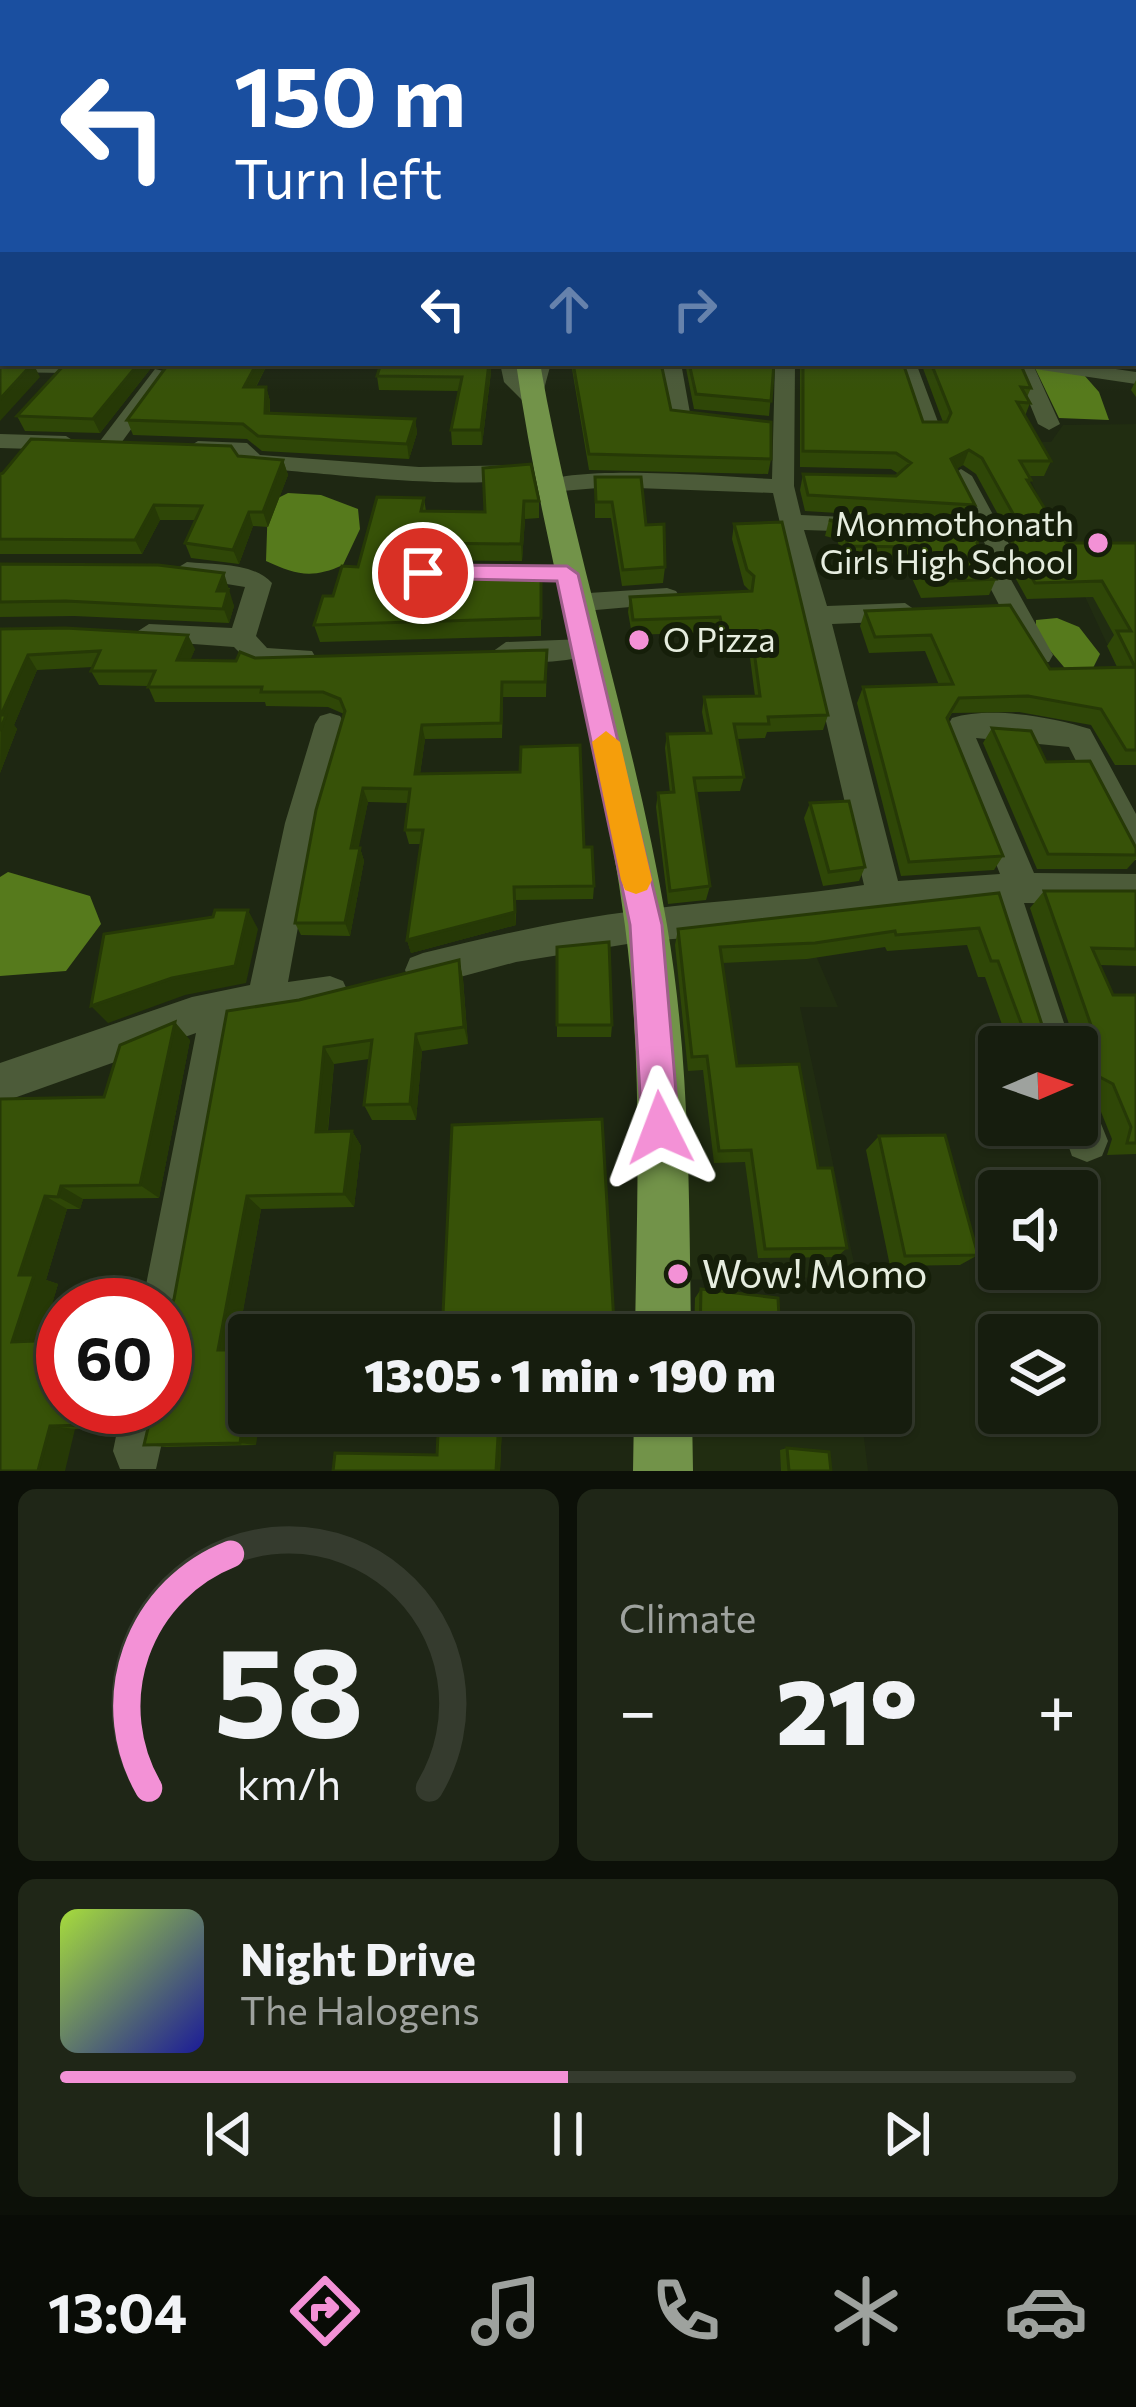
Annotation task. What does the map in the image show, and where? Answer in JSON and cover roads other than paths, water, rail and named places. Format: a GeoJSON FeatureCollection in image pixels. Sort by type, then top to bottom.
{"type":"FeatureCollection","features":[{"type":"Feature","properties":{"kind":"main road"},"geometry":{"type":"LineString","coordinates":[[528,366],[570,589],[646,925],[660,1128],[663,1314]]}},
{"type":"Feature","properties":{"kind":"main road"},"geometry":{"type":"LineString","coordinates":[[663,1434],[663,1471]]}},
{"type":"Feature","properties":{"kind":"street"},"geometry":{"type":"LineString","coordinates":[[40,396],[67,366]]}},
{"type":"Feature","properties":{"kind":"street"},"geometry":{"type":"LineString","coordinates":[[9,470],[11,437],[119,445],[169,366]]}},
{"type":"Feature","properties":{"kind":"street"},"geometry":{"type":"LineString","coordinates":[[511,366],[514,382],[533,400]]}},
{"type":"Feature","properties":{"kind":"street"},"geometry":{"type":"LineString","coordinates":[[533,400],[540,366]]}},
{"type":"Feature","properties":{"kind":"street"},"geometry":{"type":"LineString","coordinates":[[671,366],[680,418],[764,426]]}},
{"type":"Feature","properties":{"kind":"street"},"geometry":{"type":"LineString","coordinates":[[784,366],[764,426],[790,480],[790,522],[885,900]]}},
{"type":"Feature","properties":{"kind":"street"},"geometry":{"type":"LineString","coordinates":[[907,366],[929,430]]}},
{"type":"Feature","properties":{"kind":"street"},"geometry":{"type":"LineString","coordinates":[[1024,366],[1048,424]]}},
{"type":"Feature","properties":{"kind":"street"},"geometry":{"type":"LineString","coordinates":[[1055,366],[1136,378]]}},
{"type":"Feature","properties":{"kind":"street"},"geometry":{"type":"LineString","coordinates":[[178,448],[248,450],[252,461],[329,463],[396,473],[790,480]]}},
{"type":"Feature","properties":{"kind":"street"},"geometry":{"type":"LineString","coordinates":[[962,476],[998,546],[986,557],[1048,672]]}},
{"type":"Feature","properties":{"kind":"street"},"geometry":{"type":"LineString","coordinates":[[790,522],[889,526]]}},
{"type":"Feature","properties":{"kind":"street"},"geometry":{"type":"LineString","coordinates":[[957,532],[992,535]]}},
{"type":"Feature","properties":{"kind":"street"},"geometry":{"type":"LineString","coordinates":[[165,567],[243,576],[259,583],[242,638]]}},
{"type":"Feature","properties":{"kind":"street"},"geometry":{"type":"LineString","coordinates":[[464,573],[570,589],[687,596]]}},
{"type":"Feature","properties":{"kind":"street"},"geometry":{"type":"LineString","coordinates":[[976,608],[1013,608]]}},
{"type":"Feature","properties":{"kind":"street"},"geometry":{"type":"LineString","coordinates":[[817,615],[941,610]]}},
{"type":"Feature","properties":{"kind":"street"},"geometry":{"type":"LineString","coordinates":[[122,631],[242,638],[260,658],[337,658]]}},
{"type":"Feature","properties":{"kind":"street"},"geometry":{"type":"LineString","coordinates":[[470,653],[584,649]]}},
{"type":"Feature","properties":{"kind":"street"},"geometry":{"type":"LineString","coordinates":[[266,1000],[301,823],[330,724]]}},
{"type":"Feature","properties":{"kind":"street"},"geometry":{"type":"LineString","coordinates":[[1048,1026],[1012,889],[959,732],[963,726],[1018,727],[1079,737],[1136,846]]}},
{"type":"Feature","properties":{"kind":"street"},"geometry":{"type":"LineString","coordinates":[[0,1083],[58,1070],[169,1023],[220,1008],[266,1000],[302,1001],[516,946],[646,925],[885,900],[1012,889],[1136,889]]}},
{"type":"Feature","properties":{"kind":"street"},"geometry":{"type":"LineString","coordinates":[[170,1278],[220,1008]]}},
{"type":"Feature","properties":{"kind":"place","name":"Monmothonath Girls High School"},"geometry":{"type":"Point","coordinates":[1098,543]}},
{"type":"Feature","properties":{"kind":"place","name":"O Pizza"},"geometry":{"type":"Point","coordinates":[639,640]}},
{"type":"Feature","properties":{"kind":"place","name":"Wow! Momo"},"geometry":{"type":"Point","coordinates":[678,1274]}}]}
